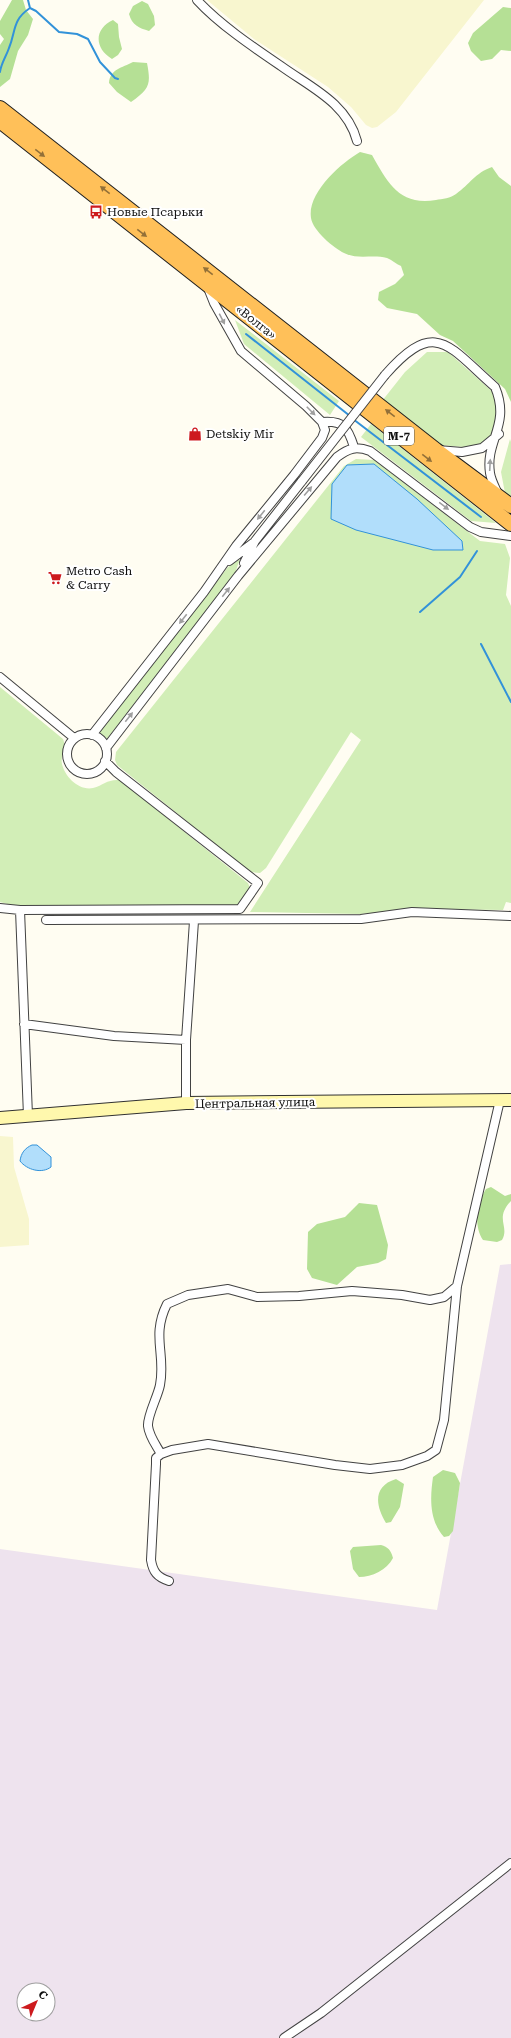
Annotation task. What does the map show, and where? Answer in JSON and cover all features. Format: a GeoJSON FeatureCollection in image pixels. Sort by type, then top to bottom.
{"type":"FeatureCollection","features":[{"type":"Feature","properties":{"kind":"highway","name":"«Волга»"},"geometry":{"type":"LineString","coordinates":[[0,108],[436,450],[511,506]]}},
{"type":"Feature","properties":{"kind":"highway","name":"«Волга»"},"geometry":{"type":"LineString","coordinates":[[0,121],[511,524]]}},
{"type":"Feature","properties":{"kind":"main road","name":"Центральная улица"},"geometry":{"type":"LineString","coordinates":[[0,1118],[186,1103],[505,1100]]}},
{"type":"Feature","properties":{"kind":"street"},"geometry":{"type":"LineString","coordinates":[[197,0],[207,11],[281,66],[315,88],[338,107],[354,129],[357,141]]}},
{"type":"Feature","properties":{"kind":"street"},"geometry":{"type":"LineString","coordinates":[[92,735],[224,565],[236,546],[322,438],[325,430],[322,422],[306,406],[241,351],[214,303],[207,283]]}},
{"type":"Feature","properties":{"kind":"street"},"geometry":{"type":"LineString","coordinates":[[238,576],[255,541],[385,374],[401,356],[411,348],[424,342],[435,341],[444,344],[495,387],[504,406],[503,423],[491,456],[490,474],[499,496]]}},
{"type":"Feature","properties":{"kind":"street"},"geometry":{"type":"LineString","coordinates":[[322,422],[332,421],[344,426],[348,431],[354,447]]}},
{"type":"Feature","properties":{"kind":"street"},"geometry":{"type":"LineString","coordinates":[[436,450],[462,452],[482,448],[500,434]]}},
{"type":"Feature","properties":{"kind":"street"},"geometry":{"type":"LineString","coordinates":[[106,748],[238,576],[337,457],[354,447],[364,449],[377,456],[470,527],[481,532],[511,536]]}},
{"type":"Feature","properties":{"kind":"street"},"geometry":{"type":"LineString","coordinates":[[224,565],[255,541]]}},
{"type":"Feature","properties":{"kind":"street"},"geometry":{"type":"LineString","coordinates":[[0,677],[74,738]]}},
{"type":"Feature","properties":{"kind":"street"},"geometry":{"type":"LineString","coordinates":[[86,734],[92,735],[103,742],[106,748],[105,761],[96,771],[90,773],[77,771],[72,767],[67,755],[67,749],[74,738],[86,734]]}},
{"type":"Feature","properties":{"kind":"street"},"geometry":{"type":"LineString","coordinates":[[0,908],[20,910],[240,909],[258,883],[116,772],[105,761]]}},
{"type":"Feature","properties":{"kind":"street"},"geometry":{"type":"LineString","coordinates":[[20,910],[28,1116]]}},
{"type":"Feature","properties":{"kind":"street"},"geometry":{"type":"LineString","coordinates":[[46,920],[194,921],[361,919],[412,912],[511,916]]}},
{"type":"Feature","properties":{"kind":"street"},"geometry":{"type":"LineString","coordinates":[[186,1103],[186,1040],[194,921]]}},
{"type":"Feature","properties":{"kind":"street"},"geometry":{"type":"LineString","coordinates":[[24,1024],[114,1036],[186,1040]]}},
{"type":"Feature","properties":{"kind":"street"},"geometry":{"type":"LineString","coordinates":[[169,1580],[160,1578],[156,1574],[153,1570],[152,1560],[156,1458],[161,1454],[172,1450],[208,1444],[335,1465],[370,1468],[402,1465],[427,1456],[436,1450],[444,1420],[457,1286],[505,1100]]}},
{"type":"Feature","properties":{"kind":"street"},"geometry":{"type":"LineString","coordinates":[[161,1454],[152,1439],[148,1425],[160,1386],[162,1367],[158,1341],[160,1326],[167,1304],[188,1295],[228,1289],[257,1297],[299,1296],[352,1290],[402,1295],[430,1300],[444,1297],[457,1286]]}},
{"type":"Feature","properties":{"kind":"street"},"geometry":{"type":"LineString","coordinates":[[284,2038],[321,2013],[511,1863]]}},
{"type":"Feature","properties":{"kind":"shaded area"},"geometry":{"type":"Polygon","coordinates":[[[207,0],[484,0],[396,112],[377,127],[372,128],[366,125],[351,107],[328,87],[254,39],[207,0]]]}},
{"type":"Feature","properties":{"kind":"shaded area"},"geometry":{"type":"Polygon","coordinates":[[[0,1136],[13,1137],[14,1167],[29,1219],[29,1245],[0,1247],[0,1136]]]}},
{"type":"Feature","properties":{"kind":"shaded area"},"geometry":{"type":"Polygon","coordinates":[[[511,1264],[511,2038],[0,2038],[0,1549],[437,1610],[500,1265],[511,1264]]]}},
{"type":"Feature","properties":{"kind":"green space"},"geometry":{"type":"Polygon","coordinates":[[[12,0],[23,0],[26,10],[33,19],[28,35],[18,51],[10,79],[0,87],[0,45],[4,39],[0,34],[0,21],[12,0]]]}},
{"type":"Feature","properties":{"kind":"green space"},"geometry":{"type":"Polygon","coordinates":[[[142,1],[148,4],[154,16],[155,25],[149,31],[136,26],[129,14],[133,6],[142,1]]]}},
{"type":"Feature","properties":{"kind":"green space"},"geometry":{"type":"Polygon","coordinates":[[[503,7],[511,8],[511,51],[501,50],[492,59],[481,61],[471,51],[468,43],[473,33],[503,7]]]}},
{"type":"Feature","properties":{"kind":"green space"},"geometry":{"type":"Polygon","coordinates":[[[113,20],[118,24],[122,49],[118,55],[112,59],[102,50],[99,44],[99,39],[102,28],[113,20]]]}},
{"type":"Feature","properties":{"kind":"green space"},"geometry":{"type":"Polygon","coordinates":[[[133,62],[147,63],[149,81],[148,86],[142,93],[131,102],[117,92],[109,83],[114,72],[133,62]]]}},
{"type":"Feature","properties":{"kind":"green space"},"geometry":{"type":"Polygon","coordinates":[[[360,152],[372,155],[384,175],[396,190],[404,196],[413,199],[423,201],[436,200],[452,196],[481,172],[492,167],[499,177],[511,186],[511,402],[505,389],[453,341],[440,335],[417,314],[387,308],[378,300],[379,292],[395,284],[404,275],[401,266],[387,258],[360,257],[344,253],[330,243],[316,228],[311,218],[311,208],[314,199],[335,171],[360,152]]]}},
{"type":"Feature","properties":{"kind":"green space"},"geometry":{"type":"Polygon","coordinates":[[[235,320],[339,401],[330,415],[244,344],[235,320]]]}},
{"type":"Feature","properties":{"kind":"green space"},"geometry":{"type":"Polygon","coordinates":[[[427,352],[448,352],[496,395],[501,412],[496,432],[481,444],[464,447],[439,445],[382,401],[405,372],[427,352]]]}},
{"type":"Feature","properties":{"kind":"green space"},"geometry":{"type":"Polygon","coordinates":[[[371,424],[496,523],[471,521],[361,437],[371,424]]]}},
{"type":"Feature","properties":{"kind":"green space"},"geometry":{"type":"Polygon","coordinates":[[[510,439],[511,497],[505,493],[501,472],[510,439]]]}},
{"type":"Feature","properties":{"kind":"green space"},"geometry":{"type":"Polygon","coordinates":[[[356,459],[374,460],[480,541],[505,544],[510,558],[506,595],[511,606],[511,903],[506,902],[503,910],[421,909],[360,914],[250,912],[361,740],[351,732],[266,868],[260,873],[250,872],[117,765],[115,760],[116,752],[344,466],[356,459]]]}},
{"type":"Feature","properties":{"kind":"green space"},"geometry":{"type":"Polygon","coordinates":[[[240,559],[235,573],[107,739],[99,732],[228,567],[240,559]]]}},
{"type":"Feature","properties":{"kind":"green space"},"geometry":{"type":"Polygon","coordinates":[[[0,687],[63,739],[64,745],[62,764],[66,774],[73,782],[83,787],[93,788],[112,780],[120,780],[248,883],[250,888],[240,907],[19,907],[0,902],[0,687]]]}},
{"type":"Feature","properties":{"kind":"green space"},"geometry":{"type":"Polygon","coordinates":[[[491,1187],[505,1196],[511,1194],[511,1201],[506,1207],[503,1218],[504,1235],[502,1240],[497,1242],[483,1240],[477,1221],[480,1201],[486,1189],[491,1187]]]}},
{"type":"Feature","properties":{"kind":"green space"},"geometry":{"type":"Polygon","coordinates":[[[359,1203],[377,1205],[388,1245],[386,1259],[378,1263],[357,1267],[337,1285],[312,1278],[307,1269],[308,1232],[317,1224],[345,1217],[359,1203]]]}},
{"type":"Feature","properties":{"kind":"green space"},"geometry":{"type":"Polygon","coordinates":[[[443,1470],[455,1473],[460,1483],[453,1531],[449,1536],[444,1537],[433,1516],[431,1501],[433,1477],[443,1470]]]}},
{"type":"Feature","properties":{"kind":"green space"},"geometry":{"type":"Polygon","coordinates":[[[396,1479],[404,1484],[400,1507],[391,1522],[386,1523],[380,1510],[378,1497],[383,1486],[396,1479]]]}},
{"type":"Feature","properties":{"kind":"green space"},"geometry":{"type":"Polygon","coordinates":[[[381,1545],[390,1551],[393,1558],[387,1566],[379,1572],[369,1576],[359,1577],[353,1569],[350,1551],[353,1547],[381,1545]]]}},
{"type":"Feature","properties":{"kind":"water"},"geometry":{"type":"Polygon","coordinates":[[[374,464],[417,499],[462,541],[463,550],[433,550],[356,530],[331,519],[332,484],[347,465],[374,464]]]}},
{"type":"Feature","properties":{"kind":"water"},"geometry":{"type":"Polygon","coordinates":[[[32,1145],[37,1145],[51,1157],[51,1167],[39,1171],[27,1167],[20,1161],[24,1151],[32,1145]]]}},
{"type":"Feature","properties":{"kind":"waterway"},"geometry":{"type":"LineString","coordinates":[[28,0],[30,8]]}},
{"type":"Feature","properties":{"kind":"waterway"},"geometry":{"type":"LineString","coordinates":[[0,72],[17,21],[24,12],[30,8],[36,11],[59,32],[77,34],[88,39],[100,62],[115,78],[118,79]]}},
{"type":"Feature","properties":{"kind":"waterway"},"geometry":{"type":"LineString","coordinates":[[246,334],[350,416]]}},
{"type":"Feature","properties":{"kind":"waterway"},"geometry":{"type":"LineString","coordinates":[[353,419],[481,517]]}},
{"type":"Feature","properties":{"kind":"waterway"},"geometry":{"type":"LineString","coordinates":[[420,612],[460,577],[477,551]]}},
{"type":"Feature","properties":{"kind":"waterway"},"geometry":{"type":"LineString","coordinates":[[481,644],[511,702]]}},
{"type":"Feature","properties":{"kind":"place","name":"Новые Псарьки"},"geometry":{"type":"Point","coordinates":[96,212]}},
{"type":"Feature","properties":{"kind":"place","name":"Detskiy Mir"},"geometry":{"type":"Point","coordinates":[195,434]}},
{"type":"Feature","properties":{"kind":"place","name":"Metro Cash & Carry"},"geometry":{"type":"Point","coordinates":[55,578]}}]}
